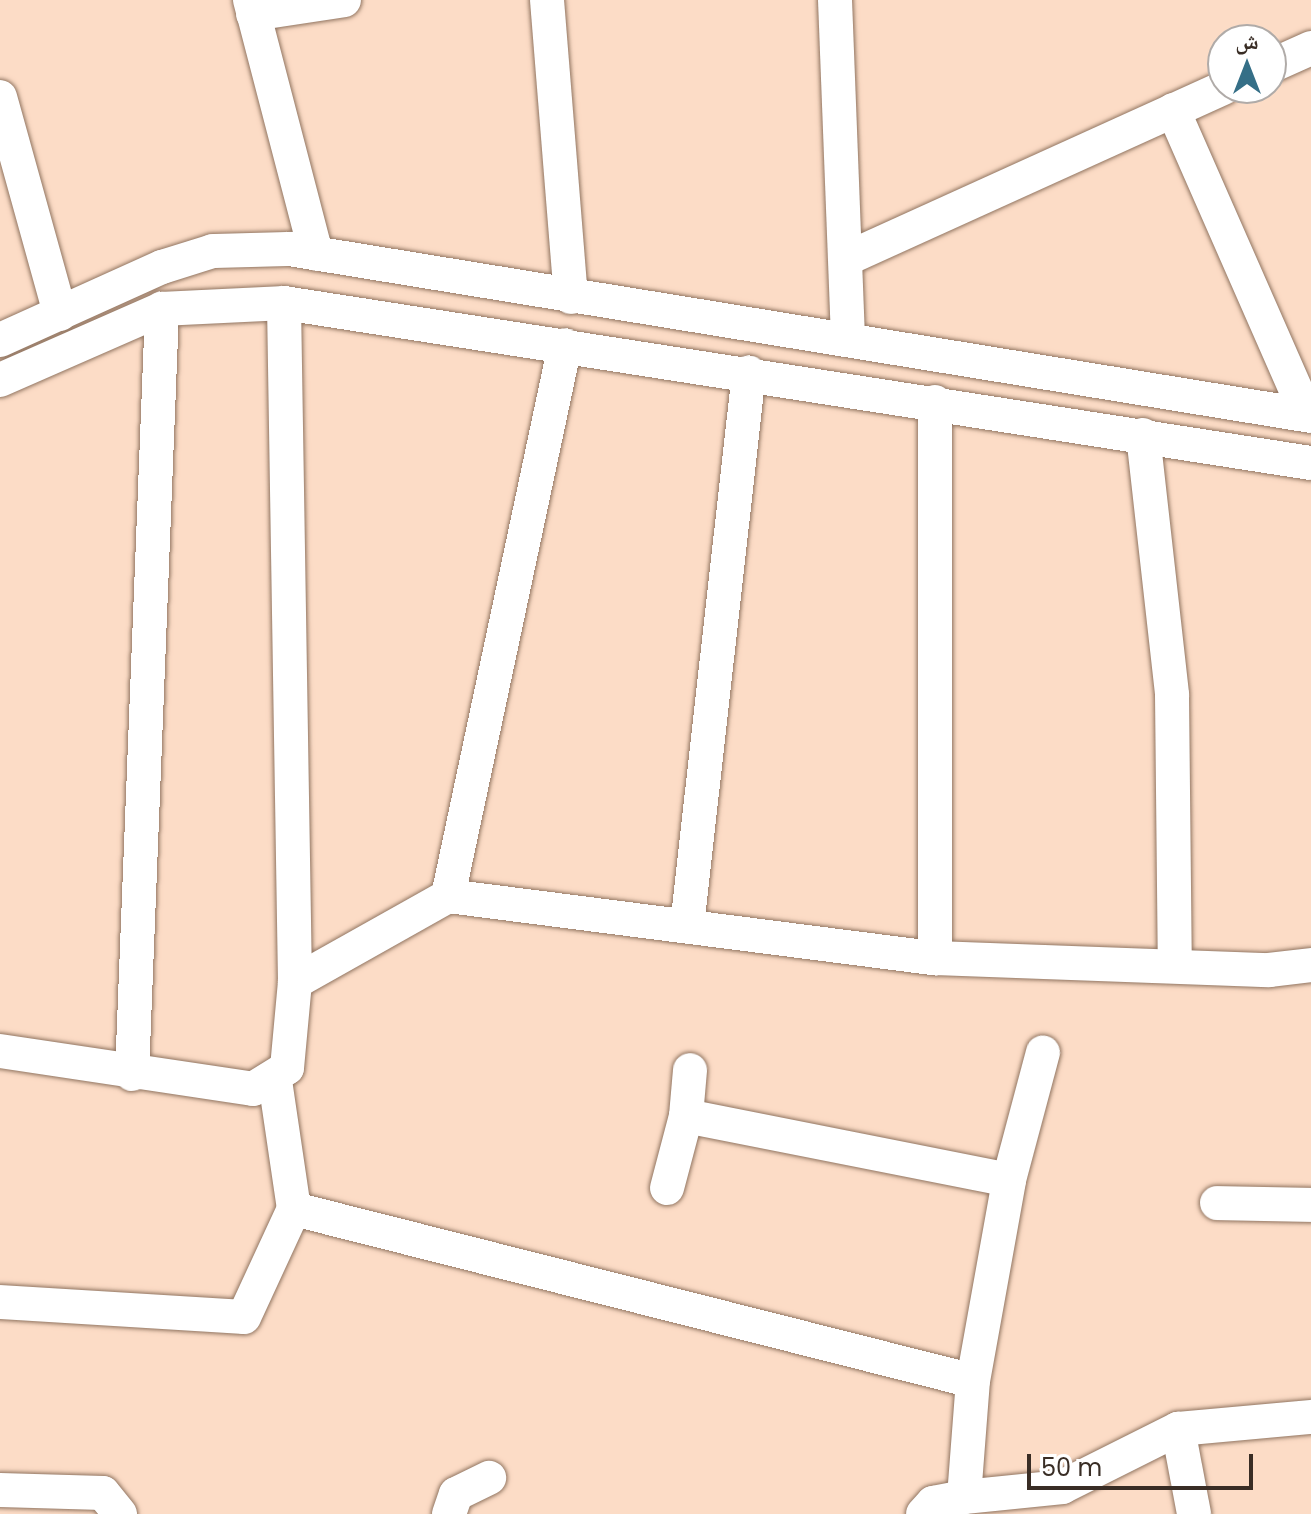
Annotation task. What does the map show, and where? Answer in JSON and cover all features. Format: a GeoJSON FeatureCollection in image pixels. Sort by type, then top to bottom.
{"type":"FeatureCollection","features":[{"type":"Feature","properties":{"kind":"street"},"geometry":{"type":"LineString","coordinates":[[316,254],[251,7],[344,0]]}},
{"type":"Feature","properties":{"kind":"street"},"geometry":{"type":"LineString","coordinates":[[547,0],[571,297]]}},
{"type":"Feature","properties":{"kind":"street"},"geometry":{"type":"LineString","coordinates":[[835,0],[848,339]]}},
{"type":"Feature","properties":{"kind":"street"},"geometry":{"type":"LineString","coordinates":[[1287,59],[1311,48]]}},
{"type":"Feature","properties":{"kind":"street"},"geometry":{"type":"LineString","coordinates":[[846,259],[1207,95]]}},
{"type":"Feature","properties":{"kind":"street"},"geometry":{"type":"LineString","coordinates":[[0,97],[60,314]]}},
{"type":"Feature","properties":{"kind":"street"},"geometry":{"type":"LineString","coordinates":[[1173,110],[1309,416]]}},
{"type":"Feature","properties":{"kind":"street"},"geometry":{"type":"LineString","coordinates":[[0,340],[162,267],[213,251],[263,247],[848,339],[1309,416]]}},
{"type":"Feature","properties":{"kind":"street"},"geometry":{"type":"LineString","coordinates":[[0,1051],[132,1074],[253,1089],[275,1080],[287,1068],[292,1052],[295,982],[284,303]]}},
{"type":"Feature","properties":{"kind":"street"},"geometry":{"type":"LineString","coordinates":[[0,380],[162,309],[284,303],[749,372],[1311,463]]}},
{"type":"Feature","properties":{"kind":"street"},"geometry":{"type":"LineString","coordinates":[[132,1074],[162,309]]}},
{"type":"Feature","properties":{"kind":"street"},"geometry":{"type":"LineString","coordinates":[[448,896],[565,345]]}},
{"type":"Feature","properties":{"kind":"street"},"geometry":{"type":"LineString","coordinates":[[687,926],[749,372]]}},
{"type":"Feature","properties":{"kind":"street"},"geometry":{"type":"LineString","coordinates":[[935,402],[935,958]]}},
{"type":"Feature","properties":{"kind":"street"},"geometry":{"type":"LineString","coordinates":[[1143,435],[1172,695],[1175,966]]}},
{"type":"Feature","properties":{"kind":"street"},"geometry":{"type":"LineString","coordinates":[[295,982],[448,896],[935,958],[1269,970],[1311,965]]}},
{"type":"Feature","properties":{"kind":"street"},"geometry":{"type":"LineString","coordinates":[[964,1497],[973,1381],[1009,1180],[1043,1052]]}},
{"type":"Feature","properties":{"kind":"street"},"geometry":{"type":"LineString","coordinates":[[667,1188],[686,1116],[690,1070]]}},
{"type":"Feature","properties":{"kind":"street"},"geometry":{"type":"LineString","coordinates":[[0,1302],[244,1317],[294,1209],[275,1080]]}},
{"type":"Feature","properties":{"kind":"street"},"geometry":{"type":"LineString","coordinates":[[686,1116],[1009,1180]]}},
{"type":"Feature","properties":{"kind":"street"},"geometry":{"type":"LineString","coordinates":[[1217,1203],[1311,1205]]}},
{"type":"Feature","properties":{"kind":"street"},"geometry":{"type":"LineString","coordinates":[[294,1209],[973,1381]]}},
{"type":"Feature","properties":{"kind":"street"},"geometry":{"type":"LineString","coordinates":[[923,1514],[933,1503],[1062,1487],[1178,1429],[1311,1417]]}},
{"type":"Feature","properties":{"kind":"street"},"geometry":{"type":"LineString","coordinates":[[1178,1429],[1194,1514]]}},
{"type":"Feature","properties":{"kind":"street"},"geometry":{"type":"LineString","coordinates":[[449,1514],[456,1494],[489,1478]]}},
{"type":"Feature","properties":{"kind":"street"},"geometry":{"type":"LineString","coordinates":[[0,1490],[103,1493],[120,1514]]}}]}
